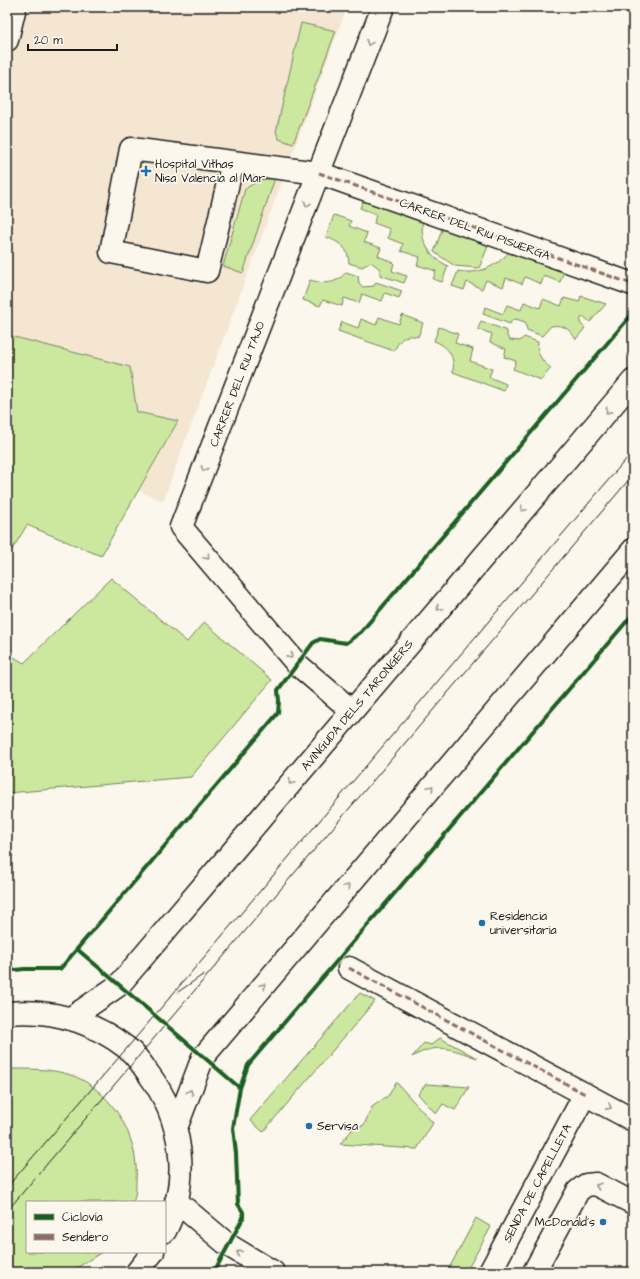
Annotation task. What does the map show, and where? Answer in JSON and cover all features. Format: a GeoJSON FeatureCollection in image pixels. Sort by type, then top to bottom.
{"type":"FeatureCollection","features":[{"type":"Feature","properties":{"kind":"main road"},"geometry":{"type":"LineString","coordinates":[[7,40],[15,7]]}},
{"type":"Feature","properties":{"kind":"main road","name":"CARRER DEL RIU TAJO"},"geometry":{"type":"LineString","coordinates":[[351,710],[297,664],[182,527],[383,7]]}},
{"type":"Feature","properties":{"kind":"main road","name":"CARRER DEL RIU PISUERGA"},"geometry":{"type":"LineString","coordinates":[[233,162],[207,271],[111,252],[131,149],[233,162],[319,173],[632,284]]}},
{"type":"Feature","properties":{"kind":"main road","name":"AVINGUDA DELS TARONGERS"},"geometry":{"type":"LineString","coordinates":[[71,1018],[119,986],[351,710],[633,381]]}},
{"type":"Feature","properties":{"kind":"main road"},"geometry":{"type":"LineString","coordinates":[[176,1128],[203,1057],[633,550]]}},
{"type":"Feature","properties":{"kind":"main road"},"geometry":{"type":"LineString","coordinates":[[349,968],[633,1120]]}},
{"type":"Feature","properties":{"kind":"main road"},"geometry":{"type":"LineString","coordinates":[[7,1014],[40,1012],[71,1018],[100,1030],[127,1048],[137,1058],[161,1090],[176,1128],[180,1152],[180,1177],[176,1201],[166,1228]]}},
{"type":"Feature","properties":{"kind":"main road","name":"SENDA DE CAPELLETA"},"geometry":{"type":"LineString","coordinates":[[491,1272],[585,1094]]}},
{"type":"Feature","properties":{"kind":"main road"},"geometry":{"type":"LineString","coordinates":[[534,1272],[578,1192],[586,1185],[596,1184],[633,1203]]}},
{"type":"Feature","properties":{"kind":"main road"},"geometry":{"type":"LineString","coordinates":[[176,1201],[228,1246],[273,1272]]}},
{"type":"Feature","properties":{"kind":"main road"},"geometry":{"type":"LineString","coordinates":[[137,1272],[152,1253]]}},
{"type":"Feature","properties":{"kind":"shaded area","name":"Hospital Vithas Nisa Valencia al Mar"},"geometry":{"type":"Polygon","coordinates":[[[7,7],[347,7],[163,501],[139,491],[178,421],[137,412],[130,367],[7,335],[7,7]]]}},
{"type":"Feature","properties":{"kind":"green space"},"geometry":{"type":"Polygon","coordinates":[[[301,23],[336,31],[293,144],[279,139],[276,132],[301,23]]]}},
{"type":"Feature","properties":{"kind":"green space"},"geometry":{"type":"Polygon","coordinates":[[[275,178],[243,273],[223,266],[245,189],[259,180],[275,178]]]}},
{"type":"Feature","properties":{"kind":"green space"},"geometry":{"type":"Polygon","coordinates":[[[364,199],[423,221],[422,228],[424,242],[427,248],[436,258],[448,266],[442,282],[433,279],[436,271],[417,265],[420,257],[401,251],[403,244],[388,238],[390,229],[374,223],[376,214],[360,208],[364,199]]]}},
{"type":"Feature","properties":{"kind":"green space"},"geometry":{"type":"Polygon","coordinates":[[[334,215],[351,221],[349,226],[367,233],[364,242],[381,248],[378,256],[394,263],[392,271],[407,276],[404,283],[380,275],[380,269],[371,262],[362,267],[349,263],[347,253],[343,246],[326,237],[334,215]]]}},
{"type":"Feature","properties":{"kind":"green space"},"geometry":{"type":"Polygon","coordinates":[[[443,227],[489,244],[479,268],[455,266],[434,252],[443,227]]]}},
{"type":"Feature","properties":{"kind":"green space"},"geometry":{"type":"Polygon","coordinates":[[[509,252],[564,271],[560,282],[544,276],[541,284],[525,277],[522,284],[506,278],[503,287],[486,280],[482,289],[467,282],[464,290],[452,286],[458,271],[473,272],[486,269],[498,262],[509,252]]]}},
{"type":"Feature","properties":{"kind":"green space"},"geometry":{"type":"Polygon","coordinates":[[[346,272],[358,276],[359,283],[363,287],[374,286],[376,282],[402,291],[399,298],[385,293],[382,301],[362,294],[359,303],[344,298],[342,306],[323,300],[320,306],[303,300],[310,280],[325,283],[330,282],[338,279],[346,272]]]}},
{"type":"Feature","properties":{"kind":"green space"},"geometry":{"type":"Polygon","coordinates":[[[581,296],[606,304],[590,322],[584,317],[581,318],[580,323],[585,328],[576,339],[571,332],[563,327],[551,326],[542,336],[527,330],[525,322],[516,319],[512,320],[510,324],[483,314],[485,307],[503,314],[507,305],[521,310],[524,302],[540,308],[543,299],[561,306],[564,298],[579,302],[581,296]]]}},
{"type":"Feature","properties":{"kind":"green space"},"geometry":{"type":"Polygon","coordinates":[[[402,315],[423,323],[418,337],[409,336],[403,338],[394,351],[338,331],[342,322],[358,328],[361,319],[376,325],[379,317],[399,324],[402,315]]]}},
{"type":"Feature","properties":{"kind":"green space"},"geometry":{"type":"Polygon","coordinates":[[[481,321],[507,331],[507,336],[510,340],[520,341],[524,337],[538,342],[540,357],[551,368],[541,380],[513,369],[516,361],[504,357],[506,349],[490,342],[492,334],[478,329],[481,321]]]}},
{"type":"Feature","properties":{"kind":"green space"},"geometry":{"type":"Polygon","coordinates":[[[439,327],[458,334],[455,343],[473,349],[470,361],[492,369],[489,377],[506,384],[504,391],[453,372],[453,361],[450,352],[434,341],[439,327]]]}},
{"type":"Feature","properties":{"kind":"green space"},"geometry":{"type":"Polygon","coordinates":[[[7,335],[130,367],[137,412],[178,421],[101,556],[27,525],[7,558],[7,335]]]}},
{"type":"Feature","properties":{"kind":"green space"},"geometry":{"type":"Polygon","coordinates":[[[111,578],[187,642],[204,622],[272,680],[191,777],[7,793],[7,653],[24,663],[111,578]]]}},
{"type":"Feature","properties":{"kind":"green space"},"geometry":{"type":"Polygon","coordinates":[[[360,993],[375,1001],[263,1132],[250,1120],[360,993]]]}},
{"type":"Feature","properties":{"kind":"green space"},"geometry":{"type":"Polygon","coordinates":[[[440,1038],[477,1058],[444,1048],[421,1052],[412,1057],[424,1043],[431,1045],[440,1038]]]}},
{"type":"Feature","properties":{"kind":"green space"},"geometry":{"type":"Polygon","coordinates":[[[14,1069],[60,1072],[69,1074],[86,1082],[98,1091],[117,1112],[130,1138],[136,1166],[136,1186],[133,1201],[26,1201],[26,1253],[100,1253],[70,1272],[7,1272],[7,1072],[14,1069]]]}},
{"type":"Feature","properties":{"kind":"green space"},"geometry":{"type":"Polygon","coordinates":[[[396,1082],[433,1123],[417,1149],[340,1144],[352,1130],[364,1125],[372,1107],[389,1095],[396,1082]]]}},
{"type":"Feature","properties":{"kind":"green space"},"geometry":{"type":"Polygon","coordinates":[[[426,1084],[469,1087],[455,1110],[443,1104],[436,1114],[418,1094],[426,1084]]]}},
{"type":"Feature","properties":{"kind":"green space"},"geometry":{"type":"Polygon","coordinates":[[[476,1218],[491,1227],[466,1272],[447,1272],[476,1218]]]}},
{"type":"Feature","properties":{"kind":"tram line"},"geometry":{"type":"LineString","coordinates":[[7,1187],[127,1048],[633,451]]}},
{"type":"Feature","properties":{"kind":"tram line"},"geometry":{"type":"LineString","coordinates":[[7,1211],[633,475]]}},
{"type":"Feature","properties":{"kind":"tram line"},"geometry":{"type":"LineString","coordinates":[[178,992],[204,974]]}},
{"type":"Feature","properties":{"kind":"marked path"},"geometry":{"type":"LineString","coordinates":[[319,173],[632,284]]}},
{"type":"Feature","properties":{"kind":"marked path"},"geometry":{"type":"LineString","coordinates":[[349,968],[585,1094]]}},
{"type":"Feature","properties":{"kind":"cycle path"},"geometry":{"type":"LineString","coordinates":[[7,971],[24,969],[60,969],[278,713],[278,690],[313,643],[320,639],[346,643],[361,632],[633,313]]}},
{"type":"Feature","properties":{"kind":"cycle path"},"geometry":{"type":"LineString","coordinates":[[214,1272],[243,1218],[243,1212],[238,1204],[236,1153],[233,1128],[240,1088],[248,1065],[633,614]]}},
{"type":"Feature","properties":{"kind":"cycle path"},"geometry":{"type":"LineString","coordinates":[[77,949],[240,1088]]}},
{"type":"Feature","properties":{"kind":"place","name":"Hospital Vithas Nisa Valencia al Mar"},"geometry":{"type":"Point","coordinates":[146,171]}},
{"type":"Feature","properties":{"kind":"place","name":"Residencia universitaria"},"geometry":{"type":"Point","coordinates":[482,923]}},
{"type":"Feature","properties":{"kind":"place","name":"Servisa"},"geometry":{"type":"Point","coordinates":[309,1126]}},
{"type":"Feature","properties":{"kind":"place","name":"McDonald's"},"geometry":{"type":"Point","coordinates":[603,1222]}}]}
